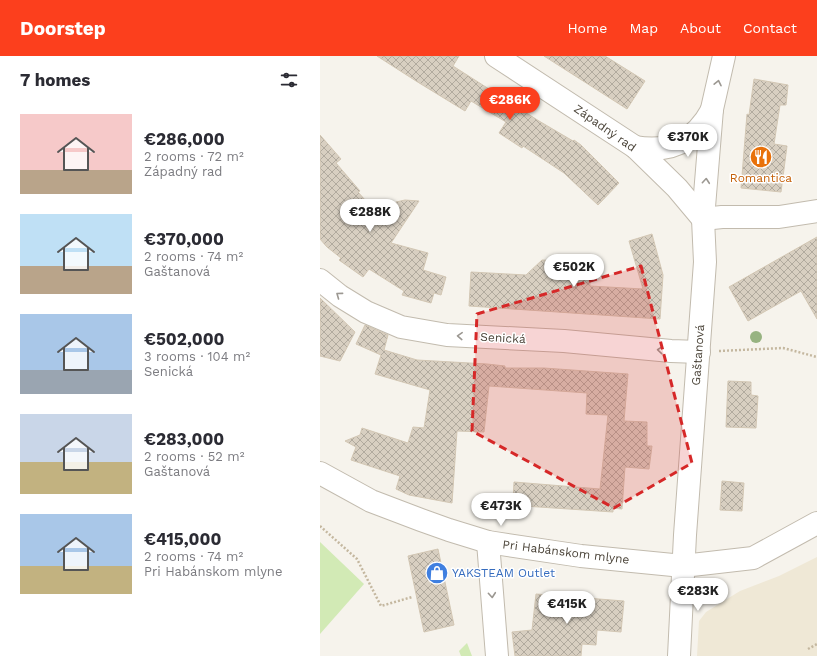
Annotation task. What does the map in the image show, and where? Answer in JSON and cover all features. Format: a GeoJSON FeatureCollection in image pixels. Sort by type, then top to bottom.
{"type":"FeatureCollection","features":[{"type":"Feature","properties":{"kind":"street","name":"Západný rad"},"geometry":{"type":"LineString","coordinates":[[496,56],[518,64],[634,147],[677,188],[694,207],[702,219]]}},
{"type":"Feature","properties":{"kind":"street","name":"Gaštanová"},"geometry":{"type":"LineString","coordinates":[[679,656],[683,566],[705,262],[702,219],[712,109],[724,56]]}},
{"type":"Feature","properties":{"kind":"street"},"geometry":{"type":"LineString","coordinates":[[634,147],[658,149],[681,143],[700,129],[707,120],[712,109]]}},
{"type":"Feature","properties":{"kind":"street"},"geometry":{"type":"LineString","coordinates":[[702,219],[722,217],[778,217],[817,211]]}},
{"type":"Feature","properties":{"kind":"street","name":"Senická"},"geometry":{"type":"LineString","coordinates":[[320,280],[340,296],[366,312],[401,327],[447,335],[564,341],[671,351],[699,352]]}},
{"type":"Feature","properties":{"kind":"street","name":"Pri Habánskom mlyne"},"geometry":{"type":"LineString","coordinates":[[320,473],[389,508],[488,542],[581,556],[683,566],[753,558],[817,523]]}},
{"type":"Feature","properties":{"kind":"street"},"geometry":{"type":"LineString","coordinates":[[488,542],[497,656]]}},
{"type":"Feature","properties":{"kind":"path"},"geometry":{"type":"LineString","coordinates":[[699,352],[783,348],[817,358]]}},
{"type":"Feature","properties":{"kind":"path"},"geometry":{"type":"LineString","coordinates":[[320,526],[357,558],[381,606],[412,597]]}},
{"type":"Feature","properties":{"kind":"path"},"geometry":{"type":"LineString","coordinates":[[808,649],[817,644]]}},
{"type":"Feature","properties":{"kind":"highlighted area"},"geometry":{"type":"Polygon","coordinates":[[[641,266],[692,463],[614,508],[472,431],[477,314],[641,266]]]}},
{"type":"Feature","properties":{"kind":"shaded area"},"geometry":{"type":"Polygon","coordinates":[[[817,557],[817,656],[697,656],[699,621],[706,612],[740,591],[779,576],[817,557]]]}},
{"type":"Feature","properties":{"kind":"green space"},"geometry":{"type":"Polygon","coordinates":[[[320,542],[364,584],[320,634],[320,542]]]}},
{"type":"Feature","properties":{"kind":"green space"},"geometry":{"type":"Polygon","coordinates":[[[467,643],[472,656],[461,656],[459,651],[467,643]]]}},
{"type":"Feature","properties":{"kind":"building"},"geometry":{"type":"Polygon","coordinates":[[[377,56],[459,56],[453,66],[539,121],[573,141],[574,140],[581,145],[619,183],[598,205],[564,173],[523,146],[522,148],[499,133],[506,122],[471,101],[465,111],[377,56]]]}},
{"type":"Feature","properties":{"kind":"building"},"geometry":{"type":"Polygon","coordinates":[[[544,56],[605,56],[645,81],[627,109],[544,56]]]}},
{"type":"Feature","properties":{"kind":"building"},"geometry":{"type":"Polygon","coordinates":[[[754,79],[788,85],[786,105],[780,105],[774,144],[787,146],[781,192],[741,188],[747,114],[749,115],[754,79]]]}},
{"type":"Feature","properties":{"kind":"building"},"geometry":{"type":"Polygon","coordinates":[[[320,135],[341,159],[336,163],[360,191],[358,192],[380,217],[396,202],[405,200],[419,201],[391,243],[428,253],[423,270],[446,277],[441,295],[434,293],[431,303],[402,295],[404,291],[369,269],[363,277],[339,260],[341,258],[327,247],[320,239],[320,135]]]}},
{"type":"Feature","properties":{"kind":"building"},"geometry":{"type":"Polygon","coordinates":[[[652,234],[663,275],[660,319],[469,306],[471,272],[526,275],[542,260],[589,263],[590,286],[643,289],[629,241],[652,234]]]}},
{"type":"Feature","properties":{"kind":"building"},"geometry":{"type":"Polygon","coordinates":[[[817,237],[817,319],[801,291],[748,321],[729,287],[817,237]]]}},
{"type":"Feature","properties":{"kind":"building"},"geometry":{"type":"Polygon","coordinates":[[[320,298],[355,332],[340,361],[320,356],[320,298]]]}},
{"type":"Feature","properties":{"kind":"building"},"geometry":{"type":"Polygon","coordinates":[[[365,325],[388,335],[384,350],[417,360],[487,364],[505,366],[505,368],[544,368],[628,374],[624,421],[647,422],[647,446],[652,446],[649,469],[625,467],[622,509],[613,508],[613,512],[524,506],[524,502],[513,501],[514,482],[600,489],[608,415],[586,414],[587,393],[489,386],[484,432],[457,431],[452,503],[409,495],[396,489],[400,476],[351,460],[356,447],[345,441],[360,435],[362,428],[408,443],[413,427],[424,428],[430,390],[375,374],[381,355],[356,344],[365,325]]]}},
{"type":"Feature","properties":{"kind":"building"},"geometry":{"type":"Polygon","coordinates":[[[728,381],[751,382],[751,395],[758,396],[756,428],[726,427],[728,381]]]}},
{"type":"Feature","properties":{"kind":"building"},"geometry":{"type":"Polygon","coordinates":[[[722,481],[744,483],[742,511],[720,510],[722,481]]]}},
{"type":"Feature","properties":{"kind":"building"},"geometry":{"type":"Polygon","coordinates":[[[438,549],[454,625],[424,632],[408,556],[438,549]]]}},
{"type":"Feature","properties":{"kind":"building"},"geometry":{"type":"Polygon","coordinates":[[[536,594],[624,601],[621,632],[597,630],[596,645],[582,644],[581,656],[515,656],[512,632],[532,630],[536,594]]]}},
{"type":"Feature","properties":{"kind":"place","name":"Romantica"},"geometry":{"type":"Point","coordinates":[761,157]}},
{"type":"Feature","properties":{"kind":"place","name":"YAKSTEAM Outlet"},"geometry":{"type":"Point","coordinates":[437,573]}}]}
